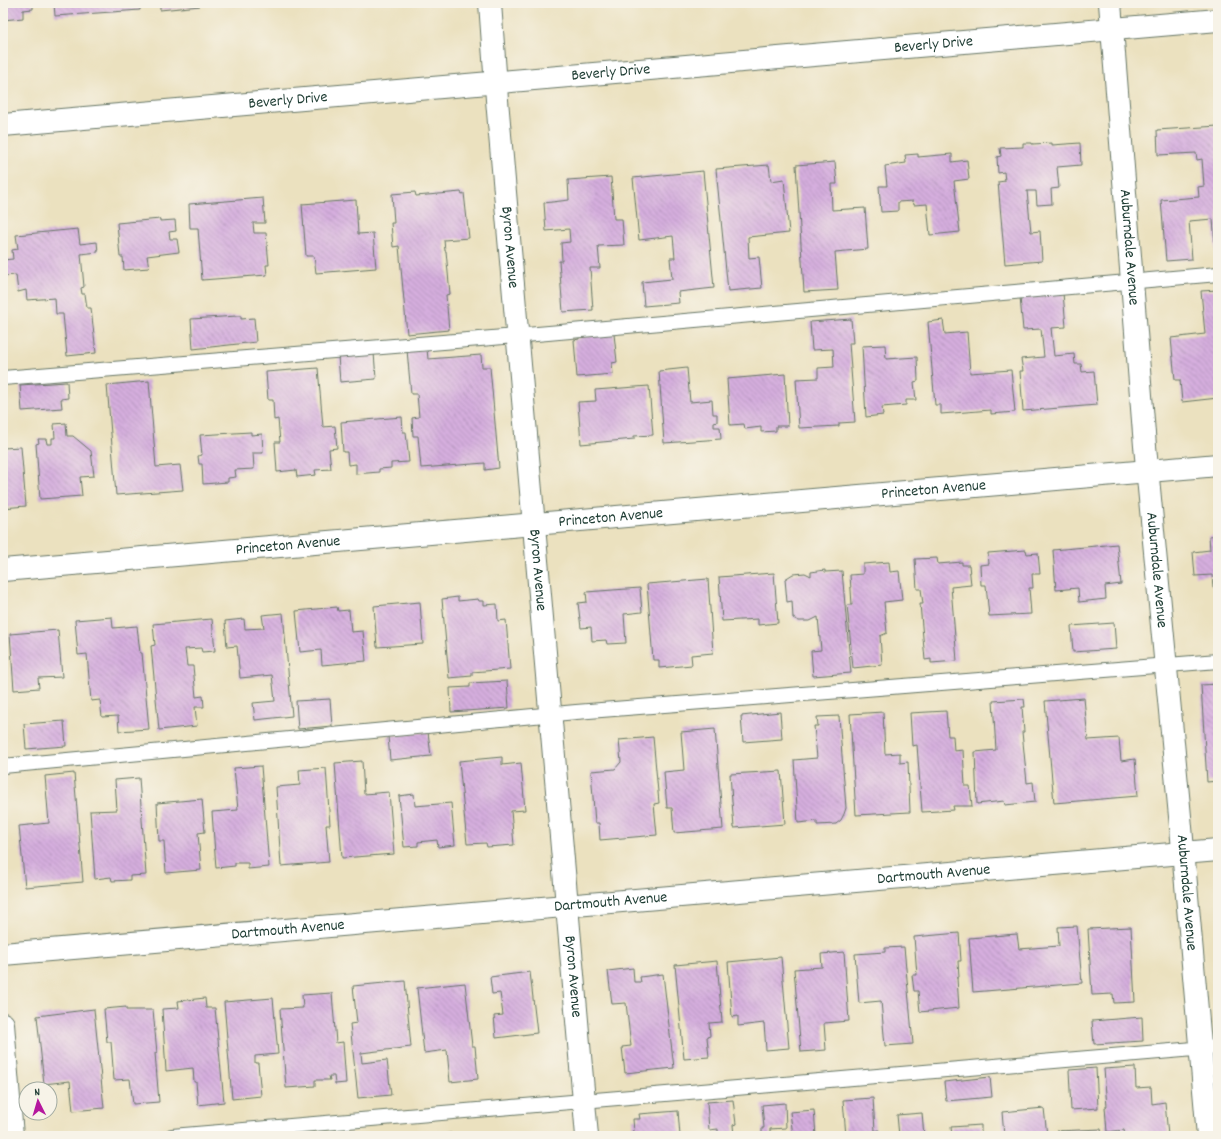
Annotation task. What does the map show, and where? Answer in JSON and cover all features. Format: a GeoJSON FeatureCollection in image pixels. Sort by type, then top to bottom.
{"type":"FeatureCollection","features":[{"type":"Feature","properties":{"kind":"street","name":"Byron Avenue"},"geometry":{"type":"LineString","coordinates":[[490,3],[587,1136]]}},
{"type":"Feature","properties":{"kind":"street","name":"Auburndale Avenue"},"geometry":{"type":"LineString","coordinates":[[1110,3],[1148,471],[1183,853],[1209,1047],[1208,1136]]}},
{"type":"Feature","properties":{"kind":"street","name":"Beverly Drive"},"geometry":{"type":"LineString","coordinates":[[3,125],[1218,20]]}},
{"type":"Feature","properties":{"kind":"street","name":"Princeton Avenue"},"geometry":{"type":"LineString","coordinates":[[3,570],[1218,465]]}},
{"type":"Feature","properties":{"kind":"street","name":"Dartmouth Avenue"},"geometry":{"type":"LineString","coordinates":[[3,954],[1218,850]]}},
{"type":"Feature","properties":{"kind":"street"},"geometry":{"type":"LineString","coordinates":[[3,1024],[12,1136]]}},
{"type":"Feature","properties":{"kind":"lane"},"geometry":{"type":"LineString","coordinates":[[3,378],[518,336],[1218,274]]}},
{"type":"Feature","properties":{"kind":"lane"},"geometry":{"type":"LineString","coordinates":[[3,766],[550,715],[1218,661]]}},
{"type":"Feature","properties":{"kind":"lane"},"geometry":{"type":"LineString","coordinates":[[172,1136],[1209,1047]]}},
{"type":"Feature","properties":{"kind":"building"},"geometry":{"type":"Polygon","coordinates":[[[3,3],[33,3],[33,9],[23,10],[23,18],[3,20],[3,3]]]}},
{"type":"Feature","properties":{"kind":"building"},"geometry":{"type":"Polygon","coordinates":[[[54,3],[140,3],[140,10],[55,16],[54,3]]]}},
{"type":"Feature","properties":{"kind":"building"},"geometry":{"type":"Polygon","coordinates":[[[160,3],[200,3],[200,6],[160,10],[160,3]]]}},
{"type":"Feature","properties":{"kind":"building"},"geometry":{"type":"Polygon","coordinates":[[[1218,126],[1218,257],[1216,257],[1213,219],[1189,221],[1192,259],[1166,261],[1161,200],[1199,197],[1198,187],[1204,186],[1202,159],[1197,160],[1196,153],[1158,155],[1157,130],[1218,126]]]}},
{"type":"Feature","properties":{"kind":"building"},"geometry":{"type":"Polygon","coordinates":[[[1023,143],[1052,143],[1052,145],[1080,143],[1081,165],[1057,167],[1059,188],[1051,189],[1052,204],[1037,205],[1036,191],[1027,191],[1031,232],[1040,231],[1042,261],[1005,264],[998,182],[1005,181],[1004,172],[998,173],[997,157],[1001,156],[1000,148],[1023,147],[1023,143]]]}},
{"type":"Feature","properties":{"kind":"building"},"geometry":{"type":"Polygon","coordinates":[[[918,154],[918,157],[952,154],[952,162],[967,160],[969,179],[954,181],[960,232],[930,235],[927,204],[914,205],[913,201],[898,202],[898,211],[881,212],[879,186],[887,186],[885,166],[906,163],[905,155],[918,154]]]}},
{"type":"Feature","properties":{"kind":"building"},"geometry":{"type":"Polygon","coordinates":[[[835,162],[837,184],[831,184],[832,210],[865,208],[868,249],[835,252],[838,290],[804,292],[796,165],[835,162]]]}},
{"type":"Feature","properties":{"kind":"building"},"geometry":{"type":"Polygon","coordinates":[[[769,165],[771,181],[784,179],[789,233],[748,237],[749,258],[759,257],[762,288],[728,291],[716,169],[769,165]]]}},
{"type":"Feature","properties":{"kind":"building"},"geometry":{"type":"Polygon","coordinates":[[[703,171],[714,288],[678,292],[679,303],[644,306],[642,282],[672,279],[670,258],[675,258],[673,236],[639,240],[633,178],[703,171]]]}},
{"type":"Feature","properties":{"kind":"building"},"geometry":{"type":"Polygon","coordinates":[[[611,177],[614,219],[622,219],[624,245],[598,246],[600,268],[590,268],[593,310],[563,312],[559,261],[562,261],[561,243],[570,242],[569,229],[546,231],[544,203],[569,200],[568,180],[611,177]]]}},
{"type":"Feature","properties":{"kind":"building"},"geometry":{"type":"Polygon","coordinates":[[[415,192],[416,196],[464,193],[469,238],[444,240],[450,294],[446,295],[449,330],[407,334],[399,246],[393,247],[391,223],[394,223],[392,194],[415,192]]]}},
{"type":"Feature","properties":{"kind":"building"},"geometry":{"type":"Polygon","coordinates":[[[263,198],[265,223],[253,223],[254,233],[266,233],[269,265],[266,265],[267,275],[202,280],[198,228],[190,228],[189,204],[263,198]]]}},
{"type":"Feature","properties":{"kind":"building"},"geometry":{"type":"Polygon","coordinates":[[[356,200],[358,234],[373,233],[376,268],[316,273],[314,256],[306,256],[302,204],[356,200]]]}},
{"type":"Feature","properties":{"kind":"building"},"geometry":{"type":"Polygon","coordinates":[[[160,219],[160,221],[175,220],[176,231],[169,232],[170,239],[177,239],[179,252],[147,256],[149,268],[124,270],[123,257],[120,257],[117,223],[160,219]]]}},
{"type":"Feature","properties":{"kind":"building"},"geometry":{"type":"Polygon","coordinates":[[[78,229],[80,244],[97,242],[98,252],[81,254],[84,287],[81,288],[82,294],[85,294],[87,308],[91,308],[96,353],[67,356],[63,314],[56,314],[55,298],[27,300],[26,290],[18,292],[16,275],[3,276],[3,260],[13,259],[12,250],[18,249],[16,235],[78,229]]]}},
{"type":"Feature","properties":{"kind":"building"},"geometry":{"type":"Polygon","coordinates":[[[1218,290],[1218,398],[1182,402],[1180,380],[1175,380],[1171,338],[1205,334],[1201,291],[1218,290]]]}},
{"type":"Feature","properties":{"kind":"building"},"geometry":{"type":"Polygon","coordinates":[[[1063,293],[1066,327],[1051,328],[1054,356],[1074,354],[1075,364],[1081,364],[1082,372],[1094,371],[1097,405],[1023,411],[1020,371],[1023,371],[1021,359],[1044,357],[1041,329],[1023,330],[1020,297],[1063,293]]]}},
{"type":"Feature","properties":{"kind":"building"},"geometry":{"type":"Polygon","coordinates":[[[241,316],[241,319],[254,318],[256,342],[193,349],[191,319],[241,316]]]}},
{"type":"Feature","properties":{"kind":"building"},"geometry":{"type":"Polygon","coordinates":[[[851,319],[853,343],[849,343],[855,422],[839,423],[839,426],[799,428],[796,379],[818,378],[818,368],[834,367],[833,349],[812,350],[810,322],[851,319]]]}},
{"type":"Feature","properties":{"kind":"building"},"geometry":{"type":"Polygon","coordinates":[[[943,320],[945,334],[967,332],[970,373],[1011,370],[1015,412],[991,414],[991,410],[941,414],[941,405],[935,405],[928,322],[943,320]]]}},
{"type":"Feature","properties":{"kind":"building"},"geometry":{"type":"Polygon","coordinates":[[[614,334],[617,362],[612,363],[613,374],[577,377],[574,340],[579,339],[579,337],[614,334]]]}},
{"type":"Feature","properties":{"kind":"building"},"geometry":{"type":"Polygon","coordinates":[[[885,345],[886,359],[917,357],[918,381],[914,382],[916,400],[906,400],[906,405],[882,407],[883,415],[866,417],[862,346],[885,345]]]}},
{"type":"Feature","properties":{"kind":"building"},"geometry":{"type":"Polygon","coordinates":[[[427,349],[428,359],[481,355],[482,367],[490,367],[499,468],[485,470],[485,463],[421,468],[418,436],[413,436],[412,418],[419,417],[417,394],[411,394],[407,350],[427,349]]]}},
{"type":"Feature","properties":{"kind":"building"},"geometry":{"type":"Polygon","coordinates":[[[374,353],[376,379],[340,382],[338,356],[374,353]]]}},
{"type":"Feature","properties":{"kind":"building"},"geometry":{"type":"Polygon","coordinates":[[[318,368],[323,427],[335,426],[337,448],[329,449],[331,469],[315,470],[316,475],[297,477],[296,470],[277,472],[275,442],[280,442],[278,419],[274,420],[273,400],[268,400],[266,372],[318,368]]]}},
{"type":"Feature","properties":{"kind":"building"},"geometry":{"type":"Polygon","coordinates":[[[687,368],[690,402],[712,400],[713,414],[717,414],[717,422],[714,423],[714,427],[720,427],[721,439],[664,443],[659,371],[687,368]]]}},
{"type":"Feature","properties":{"kind":"building"},"geometry":{"type":"Polygon","coordinates":[[[785,374],[788,426],[776,426],[776,431],[761,432],[761,427],[745,429],[744,424],[730,425],[727,379],[785,374]]]}},
{"type":"Feature","properties":{"kind":"building"},"geometry":{"type":"Polygon","coordinates":[[[149,381],[156,467],[180,465],[183,490],[116,495],[107,385],[149,381]]]}},
{"type":"Feature","properties":{"kind":"building"},"geometry":{"type":"Polygon","coordinates":[[[67,382],[68,398],[61,399],[62,408],[22,411],[20,385],[67,382]]]}},
{"type":"Feature","properties":{"kind":"building"},"geometry":{"type":"Polygon","coordinates":[[[649,386],[653,435],[634,436],[634,439],[581,444],[578,402],[596,401],[595,390],[649,386]]]}},
{"type":"Feature","properties":{"kind":"building"},"geometry":{"type":"Polygon","coordinates":[[[402,417],[403,432],[406,432],[409,462],[391,463],[391,468],[379,469],[379,472],[356,474],[356,464],[348,465],[347,452],[343,452],[341,422],[402,417]]]}},
{"type":"Feature","properties":{"kind":"building"},"geometry":{"type":"Polygon","coordinates":[[[66,423],[67,436],[73,436],[91,451],[94,476],[80,477],[82,496],[40,499],[36,444],[39,443],[38,439],[46,439],[47,444],[52,444],[52,438],[55,438],[54,424],[66,423]]]}},
{"type":"Feature","properties":{"kind":"building"},"geometry":{"type":"Polygon","coordinates":[[[251,432],[251,435],[262,434],[263,453],[253,453],[254,469],[235,470],[236,477],[228,478],[228,482],[203,484],[202,464],[199,464],[198,456],[202,455],[200,435],[251,432]]]}},
{"type":"Feature","properties":{"kind":"building"},"geometry":{"type":"Polygon","coordinates":[[[21,447],[26,506],[3,508],[3,448],[21,447]]]}},
{"type":"Feature","properties":{"kind":"building"},"geometry":{"type":"Polygon","coordinates":[[[1218,535],[1218,588],[1213,588],[1212,575],[1195,576],[1193,552],[1210,550],[1209,536],[1218,535]]]}},
{"type":"Feature","properties":{"kind":"building"},"geometry":{"type":"Polygon","coordinates":[[[1117,544],[1121,584],[1105,586],[1106,599],[1079,602],[1078,588],[1056,590],[1053,550],[1117,544]]]}},
{"type":"Feature","properties":{"kind":"building"},"geometry":{"type":"Polygon","coordinates":[[[1026,550],[1027,554],[1038,553],[1040,574],[1032,574],[1033,588],[1029,588],[1031,614],[989,616],[986,585],[981,585],[980,565],[989,564],[988,553],[1026,550]]]}},
{"type":"Feature","properties":{"kind":"building"},"geometry":{"type":"Polygon","coordinates":[[[937,558],[938,564],[962,562],[962,565],[969,565],[971,585],[951,587],[957,661],[931,663],[931,659],[925,660],[920,604],[923,604],[921,589],[917,589],[915,559],[937,558]]]}},
{"type":"Feature","properties":{"kind":"building"},"geometry":{"type":"Polygon","coordinates":[[[889,562],[890,572],[899,571],[902,600],[884,602],[887,633],[880,636],[882,665],[853,668],[847,605],[852,605],[850,575],[863,574],[863,564],[889,562]]]}},
{"type":"Feature","properties":{"kind":"building"},"geometry":{"type":"Polygon","coordinates":[[[825,570],[825,572],[842,571],[851,673],[813,676],[811,651],[821,650],[818,617],[810,621],[799,621],[793,618],[792,601],[787,602],[785,579],[793,574],[805,573],[811,576],[811,572],[825,570]]]}},
{"type":"Feature","properties":{"kind":"building"},"geometry":{"type":"Polygon","coordinates":[[[774,573],[778,623],[758,625],[758,619],[722,621],[719,577],[774,573]]]}},
{"type":"Feature","properties":{"kind":"building"},"geometry":{"type":"Polygon","coordinates":[[[708,579],[713,653],[691,655],[692,665],[659,668],[659,660],[653,660],[647,584],[708,579]]]}},
{"type":"Feature","properties":{"kind":"building"},"geometry":{"type":"Polygon","coordinates":[[[640,588],[642,612],[624,614],[626,643],[607,644],[606,640],[592,641],[591,627],[581,628],[578,603],[587,602],[586,592],[640,588]]]}},
{"type":"Feature","properties":{"kind":"building"},"geometry":{"type":"Polygon","coordinates":[[[458,597],[458,601],[478,599],[479,601],[484,601],[484,605],[497,604],[498,621],[506,620],[510,669],[472,672],[472,676],[449,678],[442,599],[458,597]]]}},
{"type":"Feature","properties":{"kind":"building"},"geometry":{"type":"Polygon","coordinates":[[[420,602],[423,644],[377,647],[374,606],[420,602]]]}},
{"type":"Feature","properties":{"kind":"building"},"geometry":{"type":"Polygon","coordinates":[[[337,607],[338,611],[349,610],[351,632],[363,631],[366,661],[322,665],[321,650],[300,652],[296,611],[337,607]]]}},
{"type":"Feature","properties":{"kind":"building"},"geometry":{"type":"Polygon","coordinates":[[[283,613],[292,716],[255,720],[253,703],[275,701],[272,675],[240,678],[237,646],[227,647],[225,621],[244,619],[245,629],[264,628],[262,615],[283,613]]]}},
{"type":"Feature","properties":{"kind":"building"},"geometry":{"type":"Polygon","coordinates":[[[112,617],[113,628],[137,626],[140,653],[142,653],[149,729],[119,731],[118,716],[102,717],[100,700],[91,701],[87,654],[78,655],[75,620],[112,617]]]}},
{"type":"Feature","properties":{"kind":"building"},"geometry":{"type":"Polygon","coordinates":[[[212,619],[215,651],[202,652],[201,648],[185,649],[187,666],[193,666],[196,697],[203,696],[204,707],[195,707],[197,726],[159,730],[151,646],[155,645],[153,624],[212,619]]]}},
{"type":"Feature","properties":{"kind":"building"},"geometry":{"type":"Polygon","coordinates":[[[1114,623],[1116,649],[1073,652],[1071,626],[1114,623]]]}},
{"type":"Feature","properties":{"kind":"building"},"geometry":{"type":"Polygon","coordinates":[[[58,630],[62,677],[38,678],[39,688],[14,690],[10,634],[58,630]]]}},
{"type":"Feature","properties":{"kind":"building"},"geometry":{"type":"Polygon","coordinates":[[[507,681],[509,708],[451,712],[450,688],[470,687],[470,683],[507,681]]]}},
{"type":"Feature","properties":{"kind":"building"},"geometry":{"type":"Polygon","coordinates":[[[1218,684],[1218,781],[1207,782],[1201,685],[1218,684]]]}},
{"type":"Feature","properties":{"kind":"building"},"geometry":{"type":"Polygon","coordinates":[[[1084,698],[1088,740],[1119,738],[1121,761],[1135,759],[1138,796],[1054,803],[1045,701],[1084,698]]]}},
{"type":"Feature","properties":{"kind":"building"},"geometry":{"type":"Polygon","coordinates":[[[330,699],[332,726],[298,729],[296,701],[330,699]]]}},
{"type":"Feature","properties":{"kind":"building"},"geometry":{"type":"Polygon","coordinates":[[[1024,699],[1025,707],[1022,707],[1024,732],[1022,732],[1027,783],[1033,782],[1035,802],[1005,805],[1004,801],[977,804],[975,752],[996,750],[993,701],[1024,699]]]}},
{"type":"Feature","properties":{"kind":"building"},"geometry":{"type":"Polygon","coordinates":[[[946,711],[948,736],[953,736],[954,751],[963,750],[965,786],[970,786],[972,806],[953,806],[954,810],[922,812],[917,745],[912,746],[910,713],[946,711]]]}},
{"type":"Feature","properties":{"kind":"building"},"geometry":{"type":"Polygon","coordinates":[[[780,712],[782,739],[743,742],[741,716],[780,712]]]}},
{"type":"Feature","properties":{"kind":"building"},"geometry":{"type":"Polygon","coordinates":[[[883,712],[885,754],[900,753],[900,763],[908,762],[910,812],[856,815],[850,714],[883,712]]]}},
{"type":"Feature","properties":{"kind":"building"},"geometry":{"type":"Polygon","coordinates":[[[839,716],[846,808],[844,814],[841,820],[836,824],[817,825],[817,821],[798,823],[794,760],[817,758],[814,726],[818,726],[817,717],[839,716]]]}},
{"type":"Feature","properties":{"kind":"building"},"geometry":{"type":"Polygon","coordinates":[[[64,721],[66,746],[26,749],[24,724],[64,721]]]}},
{"type":"Feature","properties":{"kind":"building"},"geometry":{"type":"Polygon","coordinates":[[[715,729],[723,829],[674,833],[672,808],[667,808],[664,772],[684,770],[681,732],[715,729]]]}},
{"type":"Feature","properties":{"kind":"building"},"geometry":{"type":"Polygon","coordinates":[[[428,732],[431,756],[390,760],[388,736],[428,732]]]}},
{"type":"Feature","properties":{"kind":"building"},"geometry":{"type":"Polygon","coordinates":[[[653,737],[659,803],[654,804],[657,835],[600,840],[599,823],[595,823],[591,771],[615,769],[621,762],[619,740],[653,737]]]}},
{"type":"Feature","properties":{"kind":"building"},"geometry":{"type":"Polygon","coordinates":[[[502,757],[502,765],[521,763],[525,810],[511,811],[514,845],[487,847],[486,843],[467,844],[459,761],[502,757]]]}},
{"type":"Feature","properties":{"kind":"building"},"geometry":{"type":"Polygon","coordinates":[[[362,761],[364,794],[389,792],[394,854],[342,858],[335,763],[362,761]]]}},
{"type":"Feature","properties":{"kind":"building"},"geometry":{"type":"Polygon","coordinates":[[[261,766],[269,867],[248,869],[248,863],[235,863],[235,866],[216,868],[212,812],[238,810],[234,768],[261,766]]]}},
{"type":"Feature","properties":{"kind":"building"},"geometry":{"type":"Polygon","coordinates":[[[326,768],[330,825],[326,825],[329,862],[281,866],[276,787],[300,785],[299,770],[326,768]]]}},
{"type":"Feature","properties":{"kind":"building"},"geometry":{"type":"Polygon","coordinates":[[[781,771],[785,824],[734,828],[730,774],[781,771]]]}},
{"type":"Feature","properties":{"kind":"building"},"geometry":{"type":"Polygon","coordinates":[[[74,773],[83,882],[25,887],[19,826],[49,823],[45,776],[74,773]]]}},
{"type":"Feature","properties":{"kind":"building"},"geometry":{"type":"Polygon","coordinates":[[[139,778],[146,875],[130,876],[130,880],[112,881],[111,877],[95,879],[90,811],[117,810],[115,780],[139,778]]]}},
{"type":"Feature","properties":{"kind":"building"},"geometry":{"type":"Polygon","coordinates":[[[414,794],[415,806],[451,803],[455,845],[438,847],[437,840],[418,842],[418,846],[404,847],[399,796],[414,794]]]}},
{"type":"Feature","properties":{"kind":"building"},"geometry":{"type":"Polygon","coordinates":[[[202,799],[205,832],[198,833],[201,870],[166,873],[164,841],[159,841],[157,803],[202,799]]]}},
{"type":"Feature","properties":{"kind":"building"},"geometry":{"type":"Polygon","coordinates":[[[1077,926],[1082,983],[973,992],[969,938],[1017,934],[1019,949],[1059,946],[1058,927],[1077,926]]]}},
{"type":"Feature","properties":{"kind":"building"},"geometry":{"type":"Polygon","coordinates":[[[1131,927],[1135,1002],[1114,1003],[1113,994],[1092,995],[1088,929],[1131,927]]]}},
{"type":"Feature","properties":{"kind":"building"},"geometry":{"type":"Polygon","coordinates":[[[959,933],[961,961],[958,961],[959,977],[957,978],[959,1008],[920,1012],[918,991],[914,991],[912,975],[917,975],[914,937],[959,933]]]}},
{"type":"Feature","properties":{"kind":"building"},"geometry":{"type":"Polygon","coordinates":[[[904,947],[913,1044],[885,1046],[881,1001],[859,1003],[855,954],[885,952],[885,948],[904,947]]]}},
{"type":"Feature","properties":{"kind":"building"},"geometry":{"type":"Polygon","coordinates":[[[844,952],[849,1021],[824,1023],[826,1050],[801,1052],[794,969],[822,967],[821,954],[844,952]]]}},
{"type":"Feature","properties":{"kind":"building"},"geometry":{"type":"Polygon","coordinates":[[[781,957],[789,1048],[766,1050],[764,1023],[738,1026],[738,1016],[732,1017],[728,962],[781,957]]]}},
{"type":"Feature","properties":{"kind":"building"},"geometry":{"type":"Polygon","coordinates":[[[717,961],[722,1022],[709,1023],[710,1036],[707,1037],[709,1057],[684,1059],[675,965],[717,961]]]}},
{"type":"Feature","properties":{"kind":"building"},"geometry":{"type":"Polygon","coordinates":[[[633,968],[634,982],[641,982],[640,977],[663,974],[674,1068],[625,1073],[622,1047],[631,1046],[626,1003],[612,1004],[608,971],[633,968]]]}},
{"type":"Feature","properties":{"kind":"building"},"geometry":{"type":"Polygon","coordinates":[[[530,972],[537,1033],[496,1038],[494,1016],[503,1015],[500,993],[492,994],[490,977],[530,972]]]}},
{"type":"Feature","properties":{"kind":"building"},"geometry":{"type":"Polygon","coordinates":[[[405,981],[411,1047],[361,1053],[362,1063],[387,1060],[391,1095],[358,1098],[350,1024],[357,1023],[353,986],[405,981]]]}},
{"type":"Feature","properties":{"kind":"building"},"geometry":{"type":"Polygon","coordinates":[[[465,983],[472,1046],[475,1046],[478,1079],[450,1082],[447,1050],[424,1053],[417,988],[465,983]]]}},
{"type":"Feature","properties":{"kind":"building"},"geometry":{"type":"Polygon","coordinates":[[[332,993],[336,1043],[343,1042],[346,1083],[335,1084],[334,1076],[329,1076],[330,1080],[315,1080],[315,1086],[286,1088],[280,1009],[303,1008],[302,995],[332,993]]]}},
{"type":"Feature","properties":{"kind":"building"},"geometry":{"type":"Polygon","coordinates":[[[205,998],[206,1008],[215,1008],[224,1102],[198,1105],[193,1068],[166,1071],[162,1009],[179,1008],[178,1001],[205,998]]]}},
{"type":"Feature","properties":{"kind":"building"},"geometry":{"type":"Polygon","coordinates":[[[273,998],[278,1054],[255,1056],[255,1063],[258,1063],[261,1096],[232,1099],[224,1002],[273,998]]]}},
{"type":"Feature","properties":{"kind":"building"},"geometry":{"type":"Polygon","coordinates":[[[126,1007],[126,1010],[153,1010],[159,1102],[133,1104],[130,1079],[114,1080],[111,1042],[107,1042],[104,1009],[126,1007]]]}},
{"type":"Feature","properties":{"kind":"building"},"geometry":{"type":"Polygon","coordinates":[[[94,1009],[104,1108],[73,1111],[70,1081],[58,1082],[58,1081],[44,1081],[37,1016],[94,1009]]]}},
{"type":"Feature","properties":{"kind":"building"},"geometry":{"type":"Polygon","coordinates":[[[1142,1017],[1143,1041],[1094,1044],[1092,1021],[1142,1017]]]}},
{"type":"Feature","properties":{"kind":"building"},"geometry":{"type":"Polygon","coordinates":[[[1135,1067],[1136,1088],[1151,1087],[1152,1104],[1165,1102],[1168,1136],[1125,1136],[1124,1130],[1107,1132],[1104,1069],[1135,1067]]]}},
{"type":"Feature","properties":{"kind":"building"},"geometry":{"type":"Polygon","coordinates":[[[1096,1068],[1098,1108],[1071,1110],[1069,1070],[1096,1068]]]}},
{"type":"Feature","properties":{"kind":"building"},"geometry":{"type":"Polygon","coordinates":[[[990,1077],[992,1097],[946,1101],[944,1082],[990,1077]]]}},
{"type":"Feature","properties":{"kind":"building"},"geometry":{"type":"Polygon","coordinates":[[[873,1098],[875,1131],[879,1130],[880,1136],[846,1136],[843,1100],[873,1098]]]}},
{"type":"Feature","properties":{"kind":"building"},"geometry":{"type":"Polygon","coordinates":[[[733,1100],[736,1124],[733,1125],[734,1136],[718,1136],[718,1129],[709,1130],[707,1102],[733,1100]]]}},
{"type":"Feature","properties":{"kind":"building"},"geometry":{"type":"Polygon","coordinates":[[[785,1103],[786,1128],[770,1129],[770,1136],[762,1136],[762,1128],[764,1128],[762,1105],[785,1103]]]}},
{"type":"Feature","properties":{"kind":"building"},"geometry":{"type":"Polygon","coordinates":[[[1044,1108],[1047,1136],[1004,1136],[1002,1112],[1044,1108]]]}},
{"type":"Feature","properties":{"kind":"building"},"geometry":{"type":"Polygon","coordinates":[[[814,1110],[816,1136],[793,1136],[790,1112],[814,1110]]]}},
{"type":"Feature","properties":{"kind":"building"},"geometry":{"type":"Polygon","coordinates":[[[678,1111],[680,1136],[626,1136],[626,1133],[634,1132],[633,1119],[640,1119],[639,1114],[678,1111]]]}},
{"type":"Feature","properties":{"kind":"building"},"geometry":{"type":"Polygon","coordinates":[[[922,1113],[924,1136],[899,1136],[897,1115],[922,1113]]]}},
{"type":"Feature","properties":{"kind":"building"},"geometry":{"type":"Polygon","coordinates":[[[981,1125],[981,1134],[995,1133],[996,1136],[952,1136],[951,1127],[981,1125]]]}},
{"type":"Feature","properties":{"kind":"building"},"geometry":{"type":"Polygon","coordinates":[[[1101,1129],[1102,1136],[1058,1136],[1057,1131],[1101,1129]]]}},
{"type":"Feature","properties":{"kind":"building"},"geometry":{"type":"Polygon","coordinates":[[[451,1133],[451,1136],[434,1136],[434,1135],[451,1133]]]}}]}
